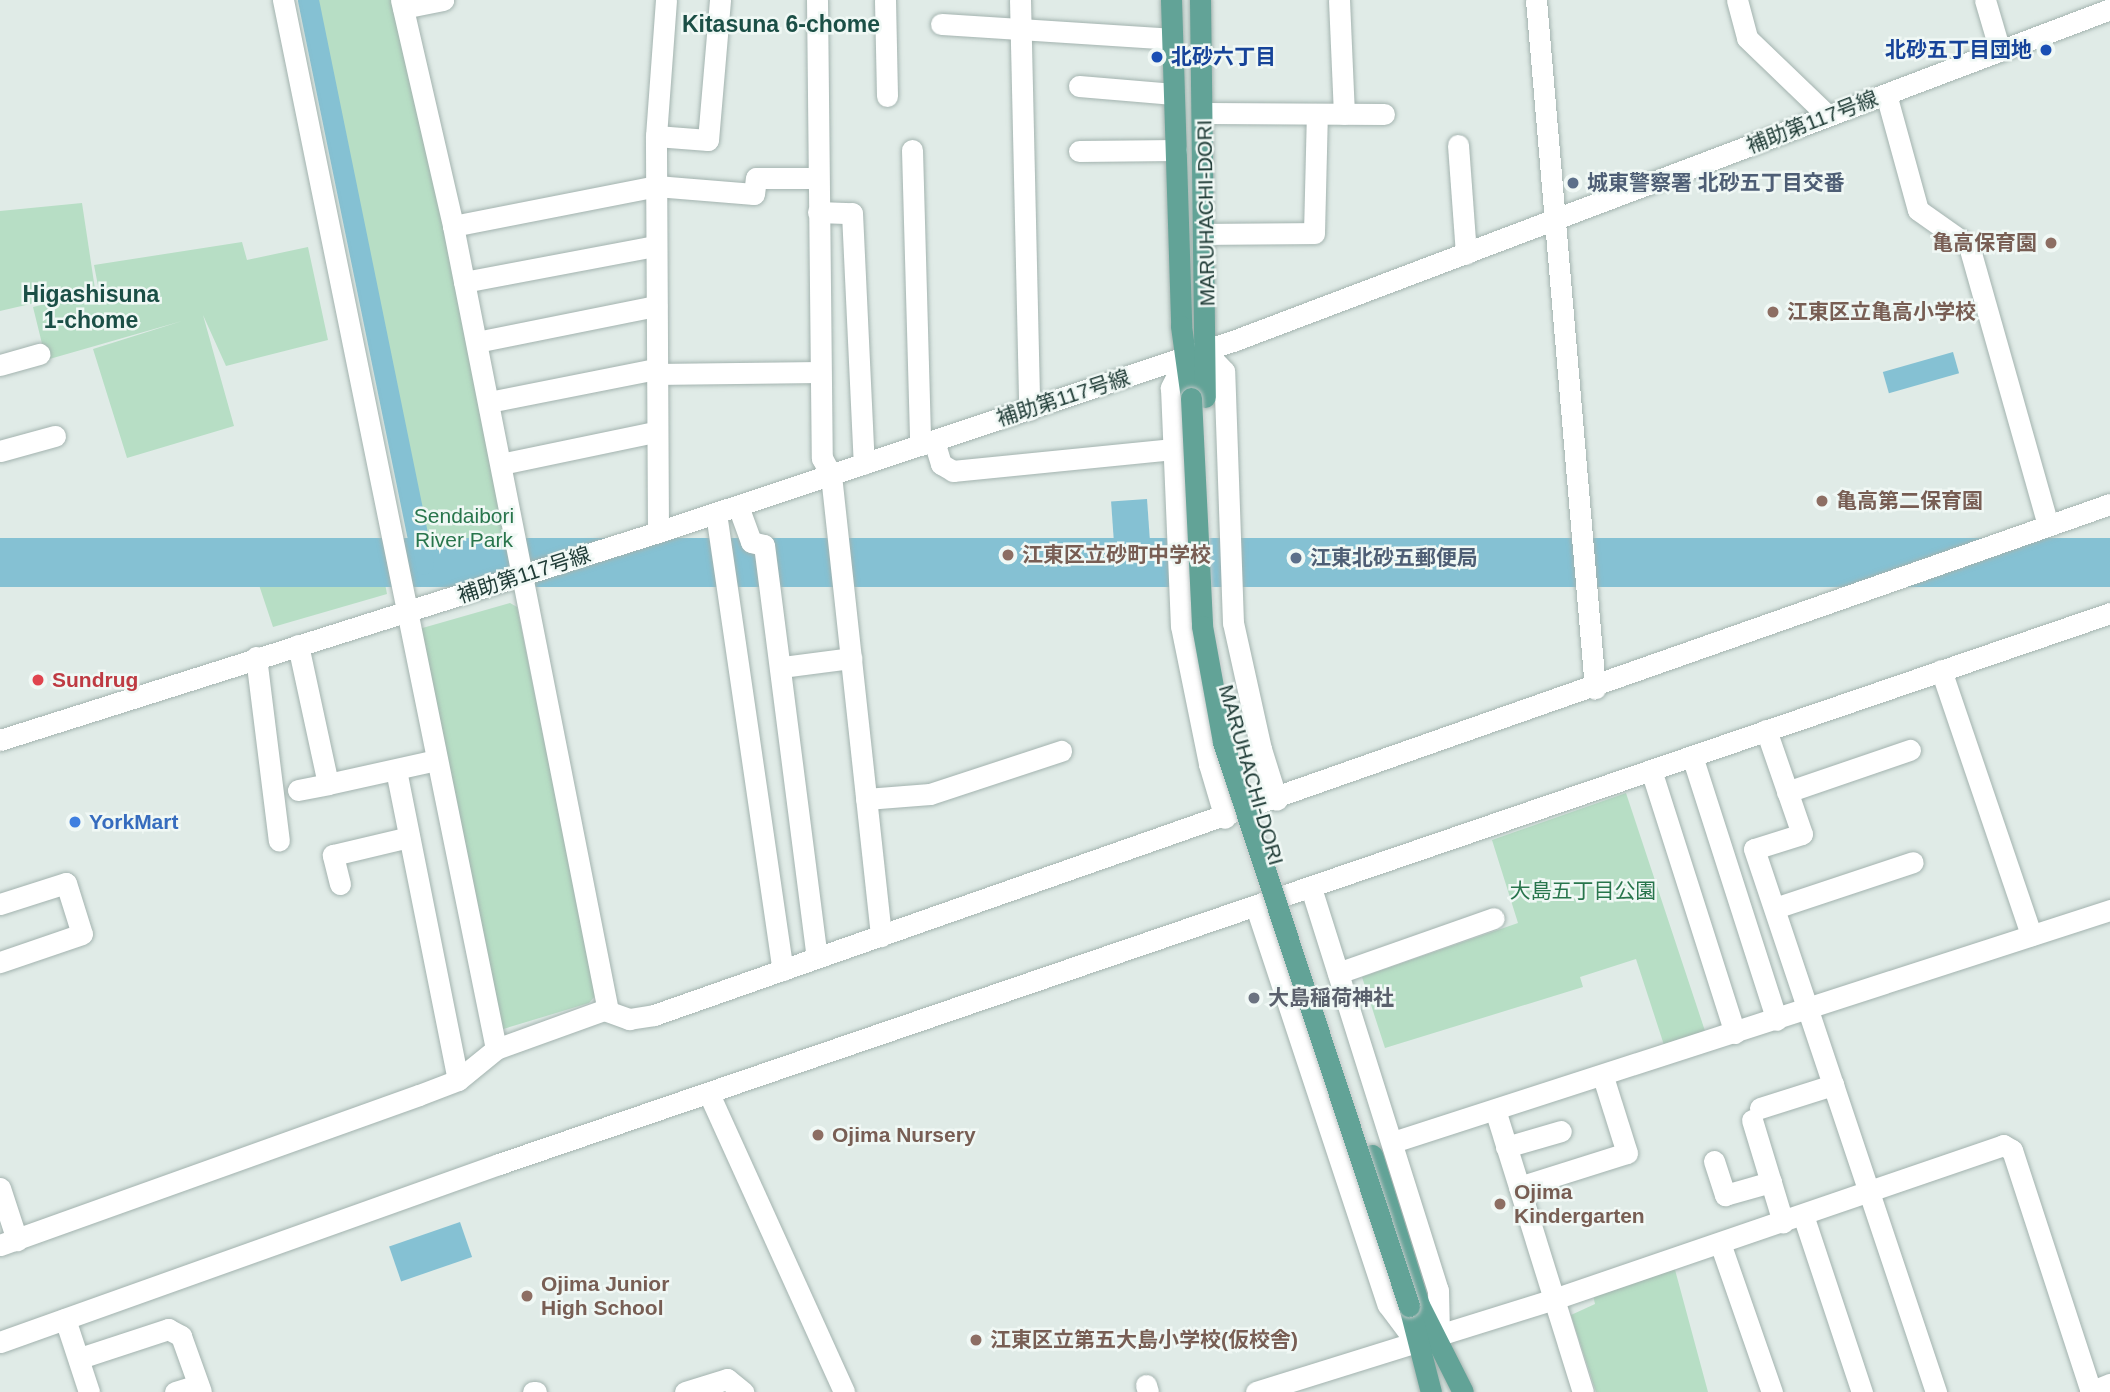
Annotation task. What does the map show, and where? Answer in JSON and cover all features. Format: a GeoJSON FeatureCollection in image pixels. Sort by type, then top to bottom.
{"type":"FeatureCollection","features":[{"type":"Feature","properties":{"kind":"main road","name":"MARUHACHI-DORI"},"geometry":{"type":"LineString","coordinates":[[1171,0],[1176,150],[1195,353],[1214,619],[1229,709],[1414,1305],[1415,1341],[1431,1392]]}},
{"type":"Feature","properties":{"kind":"main road","name":"MARUHACHI-DORI"},"geometry":{"type":"LineString","coordinates":[[1195,353],[1206,234],[1205,113],[1200,0]]}},
{"type":"Feature","properties":{"kind":"main road","name":"MARUHACHI-DORI"},"geometry":{"type":"LineString","coordinates":[[1414,1305],[1438,1334],[1463,1392]]}},
{"type":"Feature","properties":{"kind":"street"},"geometry":{"type":"LineString","coordinates":[[283,0],[405,612],[496,1049]]}},
{"type":"Feature","properties":{"kind":"street"},"geometry":{"type":"LineString","coordinates":[[443,0],[402,4],[477,342],[520,577],[608,1012]]}},
{"type":"Feature","properties":{"kind":"street"},"geometry":{"type":"LineString","coordinates":[[658,532],[654,432],[656,135],[666,0]]}},
{"type":"Feature","properties":{"kind":"street"},"geometry":{"type":"LineString","coordinates":[[656,135],[708,140],[720,0]]}},
{"type":"Feature","properties":{"kind":"street"},"geometry":{"type":"LineString","coordinates":[[817,0],[822,458],[831,475],[881,936]]}},
{"type":"Feature","properties":{"kind":"street"},"geometry":{"type":"LineString","coordinates":[[885,0],[887,96]]}},
{"type":"Feature","properties":{"kind":"street"},"geometry":{"type":"LineString","coordinates":[[1020,0],[1029,410]]}},
{"type":"Feature","properties":{"kind":"street"},"geometry":{"type":"LineString","coordinates":[[1339,0],[1344,114]]}},
{"type":"Feature","properties":{"kind":"street"},"geometry":{"type":"LineString","coordinates":[[1536,0],[1550,222],[1595,688]]}},
{"type":"Feature","properties":{"kind":"street"},"geometry":{"type":"LineString","coordinates":[[1737,0],[1747,38],[1828,116]]}},
{"type":"Feature","properties":{"kind":"street"},"geometry":{"type":"LineString","coordinates":[[1985,0],[2000,51]]}},
{"type":"Feature","properties":{"kind":"street","name":"補助第117号線"},"geometry":{"type":"LineString","coordinates":[[0,740],[256,657],[520,577],[1195,353],[1466,254],[2110,9]]}},
{"type":"Feature","properties":{"kind":"street"},"geometry":{"type":"LineString","coordinates":[[942,24],[1172,39]]}},
{"type":"Feature","properties":{"kind":"street"},"geometry":{"type":"LineString","coordinates":[[1079,86],[1174,94]]}},
{"type":"Feature","properties":{"kind":"street"},"geometry":{"type":"LineString","coordinates":[[1886,94],[1918,210],[1969,246],[2048,525]]}},
{"type":"Feature","properties":{"kind":"street"},"geometry":{"type":"LineString","coordinates":[[1205,113],[1384,114]]}},
{"type":"Feature","properties":{"kind":"street"},"geometry":{"type":"LineString","coordinates":[[1206,234],[1314,233],[1317,114]]}},
{"type":"Feature","properties":{"kind":"street"},"geometry":{"type":"LineString","coordinates":[[1458,145],[1466,254]]}},
{"type":"Feature","properties":{"kind":"street"},"geometry":{"type":"LineString","coordinates":[[912,150],[927,443],[941,464],[953,471],[1173,449]]}},
{"type":"Feature","properties":{"kind":"street"},"geometry":{"type":"LineString","coordinates":[[1079,151],[1176,150]]}},
{"type":"Feature","properties":{"kind":"street"},"geometry":{"type":"LineString","coordinates":[[453,226],[656,186],[754,194],[756,178],[818,178]]}},
{"type":"Feature","properties":{"kind":"street"},"geometry":{"type":"LineString","coordinates":[[818,212],[852,213],[864,464]]}},
{"type":"Feature","properties":{"kind":"street"},"geometry":{"type":"LineString","coordinates":[[464,282],[655,246]]}},
{"type":"Feature","properties":{"kind":"street"},"geometry":{"type":"LineString","coordinates":[[477,342],[656,306]]}},
{"type":"Feature","properties":{"kind":"street"},"geometry":{"type":"LineString","coordinates":[[1225,818],[1209,764],[1181,626],[1171,388],[1195,353],[1224,371],[1233,622],[1261,749],[1277,800]]}},
{"type":"Feature","properties":{"kind":"street"},"geometry":{"type":"LineString","coordinates":[[0,365],[39,354]]}},
{"type":"Feature","properties":{"kind":"street"},"geometry":{"type":"LineString","coordinates":[[489,402],[655,372],[820,372]]}},
{"type":"Feature","properties":{"kind":"street"},"geometry":{"type":"LineString","coordinates":[[501,464],[654,432]]}},
{"type":"Feature","properties":{"kind":"street"},"geometry":{"type":"LineString","coordinates":[[0,451],[55,436]]}},
{"type":"Feature","properties":{"kind":"street"},"geometry":{"type":"LineString","coordinates":[[0,1188],[8,1243],[457,1080],[496,1049],[608,1012],[629,1019],[654,1015],[1277,800],[2110,504]]}},
{"type":"Feature","properties":{"kind":"street"},"geometry":{"type":"LineString","coordinates":[[738,506],[751,542],[764,545],[782,667],[817,958]]}},
{"type":"Feature","properties":{"kind":"street"},"geometry":{"type":"LineString","coordinates":[[716,513],[783,970]]}},
{"type":"Feature","properties":{"kind":"street"},"geometry":{"type":"LineString","coordinates":[[0,1342],[709,1094],[1941,670],[2110,615]]}},
{"type":"Feature","properties":{"kind":"street"},"geometry":{"type":"LineString","coordinates":[[298,645],[328,784]]}},
{"type":"Feature","properties":{"kind":"street"},"geometry":{"type":"LineString","coordinates":[[256,657],[279,841]]}},
{"type":"Feature","properties":{"kind":"street"},"geometry":{"type":"LineString","coordinates":[[782,667],[851,658]]}},
{"type":"Feature","properties":{"kind":"street"},"geometry":{"type":"LineString","coordinates":[[1941,670],[2031,935]]}},
{"type":"Feature","properties":{"kind":"street"},"geometry":{"type":"LineString","coordinates":[[1766,730],[1802,834],[1754,849],[1936,1392]]}},
{"type":"Feature","properties":{"kind":"street"},"geometry":{"type":"LineString","coordinates":[[1209,764],[1261,749]]}},
{"type":"Feature","properties":{"kind":"street"},"geometry":{"type":"LineString","coordinates":[[1787,792],[1910,750]]}},
{"type":"Feature","properties":{"kind":"street"},"geometry":{"type":"LineString","coordinates":[[866,799],[930,794],[1061,751]]}},
{"type":"Feature","properties":{"kind":"street"},"geometry":{"type":"LineString","coordinates":[[1692,756],[1777,1020]]}},
{"type":"Feature","properties":{"kind":"street"},"geometry":{"type":"LineString","coordinates":[[298,790],[436,760]]}},
{"type":"Feature","properties":{"kind":"street"},"geometry":{"type":"LineString","coordinates":[[396,770],[457,1080]]}},
{"type":"Feature","properties":{"kind":"street"},"geometry":{"type":"LineString","coordinates":[[1651,770],[1735,1033]]}},
{"type":"Feature","properties":{"kind":"street"},"geometry":{"type":"LineString","coordinates":[[340,884],[333,855],[409,837]]}},
{"type":"Feature","properties":{"kind":"street"},"geometry":{"type":"LineString","coordinates":[[1775,908],[1913,862]]}},
{"type":"Feature","properties":{"kind":"street"},"geometry":{"type":"LineString","coordinates":[[0,905],[66,883],[82,934],[0,962]]}},
{"type":"Feature","properties":{"kind":"street"},"geometry":{"type":"LineString","coordinates":[[1311,888],[1438,1290],[1438,1334]]}},
{"type":"Feature","properties":{"kind":"street"},"geometry":{"type":"LineString","coordinates":[[1256,907],[1388,1306],[1415,1341]]}},
{"type":"Feature","properties":{"kind":"street"},"geometry":{"type":"LineString","coordinates":[[1393,1142],[1496,1113],[2110,910]]}},
{"type":"Feature","properties":{"kind":"street"},"geometry":{"type":"LineString","coordinates":[[1338,974],[1494,918]]}},
{"type":"Feature","properties":{"kind":"street"},"geometry":{"type":"LineString","coordinates":[[1519,1187],[1627,1153],[1603,1077]]}},
{"type":"Feature","properties":{"kind":"street"},"geometry":{"type":"LineString","coordinates":[[1833,1085],[1756,1114],[1771,1182],[1793,1218],[1862,1392]]}},
{"type":"Feature","properties":{"kind":"street"},"geometry":{"type":"LineString","coordinates":[[709,1094],[844,1392]]}},
{"type":"Feature","properties":{"kind":"street"},"geometry":{"type":"LineString","coordinates":[[1496,1113],[1583,1392]]}},
{"type":"Feature","properties":{"kind":"street"},"geometry":{"type":"LineString","coordinates":[[1506,1147],[1561,1131]]}},
{"type":"Feature","properties":{"kind":"street"},"geometry":{"type":"LineString","coordinates":[[1256,1392],[1554,1299],[1868,1194],[2003,1145],[2011,1150],[2091,1392],[2110,1384]]}},
{"type":"Feature","properties":{"kind":"street"},"geometry":{"type":"LineString","coordinates":[[1714,1161],[1725,1195],[1771,1182]]}},
{"type":"Feature","properties":{"kind":"street"},"geometry":{"type":"LineString","coordinates":[[1720,1243],[1772,1392]]}},
{"type":"Feature","properties":{"kind":"street"},"geometry":{"type":"LineString","coordinates":[[65,1319],[89,1392]]}},
{"type":"Feature","properties":{"kind":"street"},"geometry":{"type":"LineString","coordinates":[[80,1358],[168,1329],[181,1336],[200,1388],[175,1392]]}},
{"type":"Feature","properties":{"kind":"street"},"geometry":{"type":"LineString","coordinates":[[685,1392],[727,1379],[743,1392]]}},
{"type":"Feature","properties":{"kind":"green space","name":"Sendaibori River Park"},"geometry":{"type":"Polygon","coordinates":[[[316,0],[397,0],[510,554],[504,561],[434,582],[316,0]]]}},
{"type":"Feature","properties":{"kind":"green space"},"geometry":{"type":"Polygon","coordinates":[[[82,203],[95,289],[0,311],[0,211],[82,203]]]}},
{"type":"Feature","properties":{"kind":"green space"},"geometry":{"type":"Polygon","coordinates":[[[242,242],[247,260],[308,247],[328,340],[226,366],[203,315],[234,426],[127,458],[93,349],[182,321],[46,360],[33,307],[99,291],[94,265],[242,242]]]}},
{"type":"Feature","properties":{"kind":"green space"},"geometry":{"type":"Polygon","coordinates":[[[379,552],[387,594],[273,627],[257,579],[379,552]]]}},
{"type":"Feature","properties":{"kind":"green space","name":"Sendaibori River Park"},"geometry":{"type":"Polygon","coordinates":[[[510,603],[517,607],[596,995],[589,1003],[500,1030],[419,629],[510,603]]]}},
{"type":"Feature","properties":{"kind":"green space","name":"大島五丁目公園"},"geometry":{"type":"Polygon","coordinates":[[[1626,793],[1705,1031],[1664,1045],[1636,959],[1580,977],[1583,987],[1385,1048],[1362,977],[1518,923],[1492,840],[1626,793]]]}},
{"type":"Feature","properties":{"kind":"green space"},"geometry":{"type":"Polygon","coordinates":[[[1674,1266],[1708,1392],[1596,1392],[1571,1315],[1595,1304],[1593,1295],[1674,1266]]]}},
{"type":"Feature","properties":{"kind":"water"},"geometry":{"type":"Polygon","coordinates":[[[1953,352],[1959,373],[1889,393],[1883,372],[1953,352]]]}},
{"type":"Feature","properties":{"kind":"water"},"geometry":{"type":"Polygon","coordinates":[[[1147,499],[1152,573],[1116,575],[1111,502],[1147,499]]]}},
{"type":"Feature","properties":{"kind":"water"},"geometry":{"type":"Polygon","coordinates":[[[0,538],[2110,538],[2110,587],[0,587],[0,538]]]}},
{"type":"Feature","properties":{"kind":"water"},"geometry":{"type":"Polygon","coordinates":[[[460,1222],[472,1257],[401,1281],[389,1246],[460,1222]]]}},
{"type":"Feature","properties":{"kind":"pier"},"geometry":{"type":"Polygon","coordinates":[[[1280,818],[1298,871],[1246,889],[1228,836],[1280,818]]]}},
{"type":"Feature","properties":{"kind":"waterway"},"geometry":{"type":"LineString","coordinates":[[308,0],[423,563]]}},
{"type":"Feature","properties":{"kind":"place","name":"北砂五丁目団地"},"geometry":{"type":"Point","coordinates":[2046,50]}},
{"type":"Feature","properties":{"kind":"place","name":"北砂六丁目"},"geometry":{"type":"Point","coordinates":[1157,57]}},
{"type":"Feature","properties":{"kind":"place","name":"城東警察署 北砂五丁目交番"},"geometry":{"type":"Point","coordinates":[1573,183]}},
{"type":"Feature","properties":{"kind":"place","name":"亀高保育園"},"geometry":{"type":"Point","coordinates":[2051,243]}},
{"type":"Feature","properties":{"kind":"place","name":"江東区立亀高小学校"},"geometry":{"type":"Point","coordinates":[1773,312]}},
{"type":"Feature","properties":{"kind":"place","name":"亀高第二保育園"},"geometry":{"type":"Point","coordinates":[1822,501]}},
{"type":"Feature","properties":{"kind":"place","name":"江東区立砂町中学校"},"geometry":{"type":"Point","coordinates":[1008,555]}},
{"type":"Feature","properties":{"kind":"place","name":"江東北砂五郵便局"},"geometry":{"type":"Point","coordinates":[1296,558]}},
{"type":"Feature","properties":{"kind":"place","name":"Sundrug"},"geometry":{"type":"Point","coordinates":[38,680]}},
{"type":"Feature","properties":{"kind":"place","name":"YorkMart"},"geometry":{"type":"Point","coordinates":[75,822]}},
{"type":"Feature","properties":{"kind":"place","name":"大島稲荷神社"},"geometry":{"type":"Point","coordinates":[1254,998]}},
{"type":"Feature","properties":{"kind":"place","name":"Ojima Nursery"},"geometry":{"type":"Point","coordinates":[818,1135]}},
{"type":"Feature","properties":{"kind":"place","name":"Ojima Kindergarten"},"geometry":{"type":"Point","coordinates":[1500,1204]}},
{"type":"Feature","properties":{"kind":"place","name":"Ojima Junior High School"},"geometry":{"type":"Point","coordinates":[527,1296]}},
{"type":"Feature","properties":{"kind":"place","name":"江東区立第五大島小学校(仮校舎)"},"geometry":{"type":"Point","coordinates":[976,1340]}},
{"type":"Feature","properties":{"kind":"district","name":"Kitasuna 6-chome"},"geometry":{"type":"Point","coordinates":[781,24]}},
{"type":"Feature","properties":{"kind":"district","name":"Higashisuna 1-chome"},"geometry":{"type":"Point","coordinates":[91,307]}}]}
